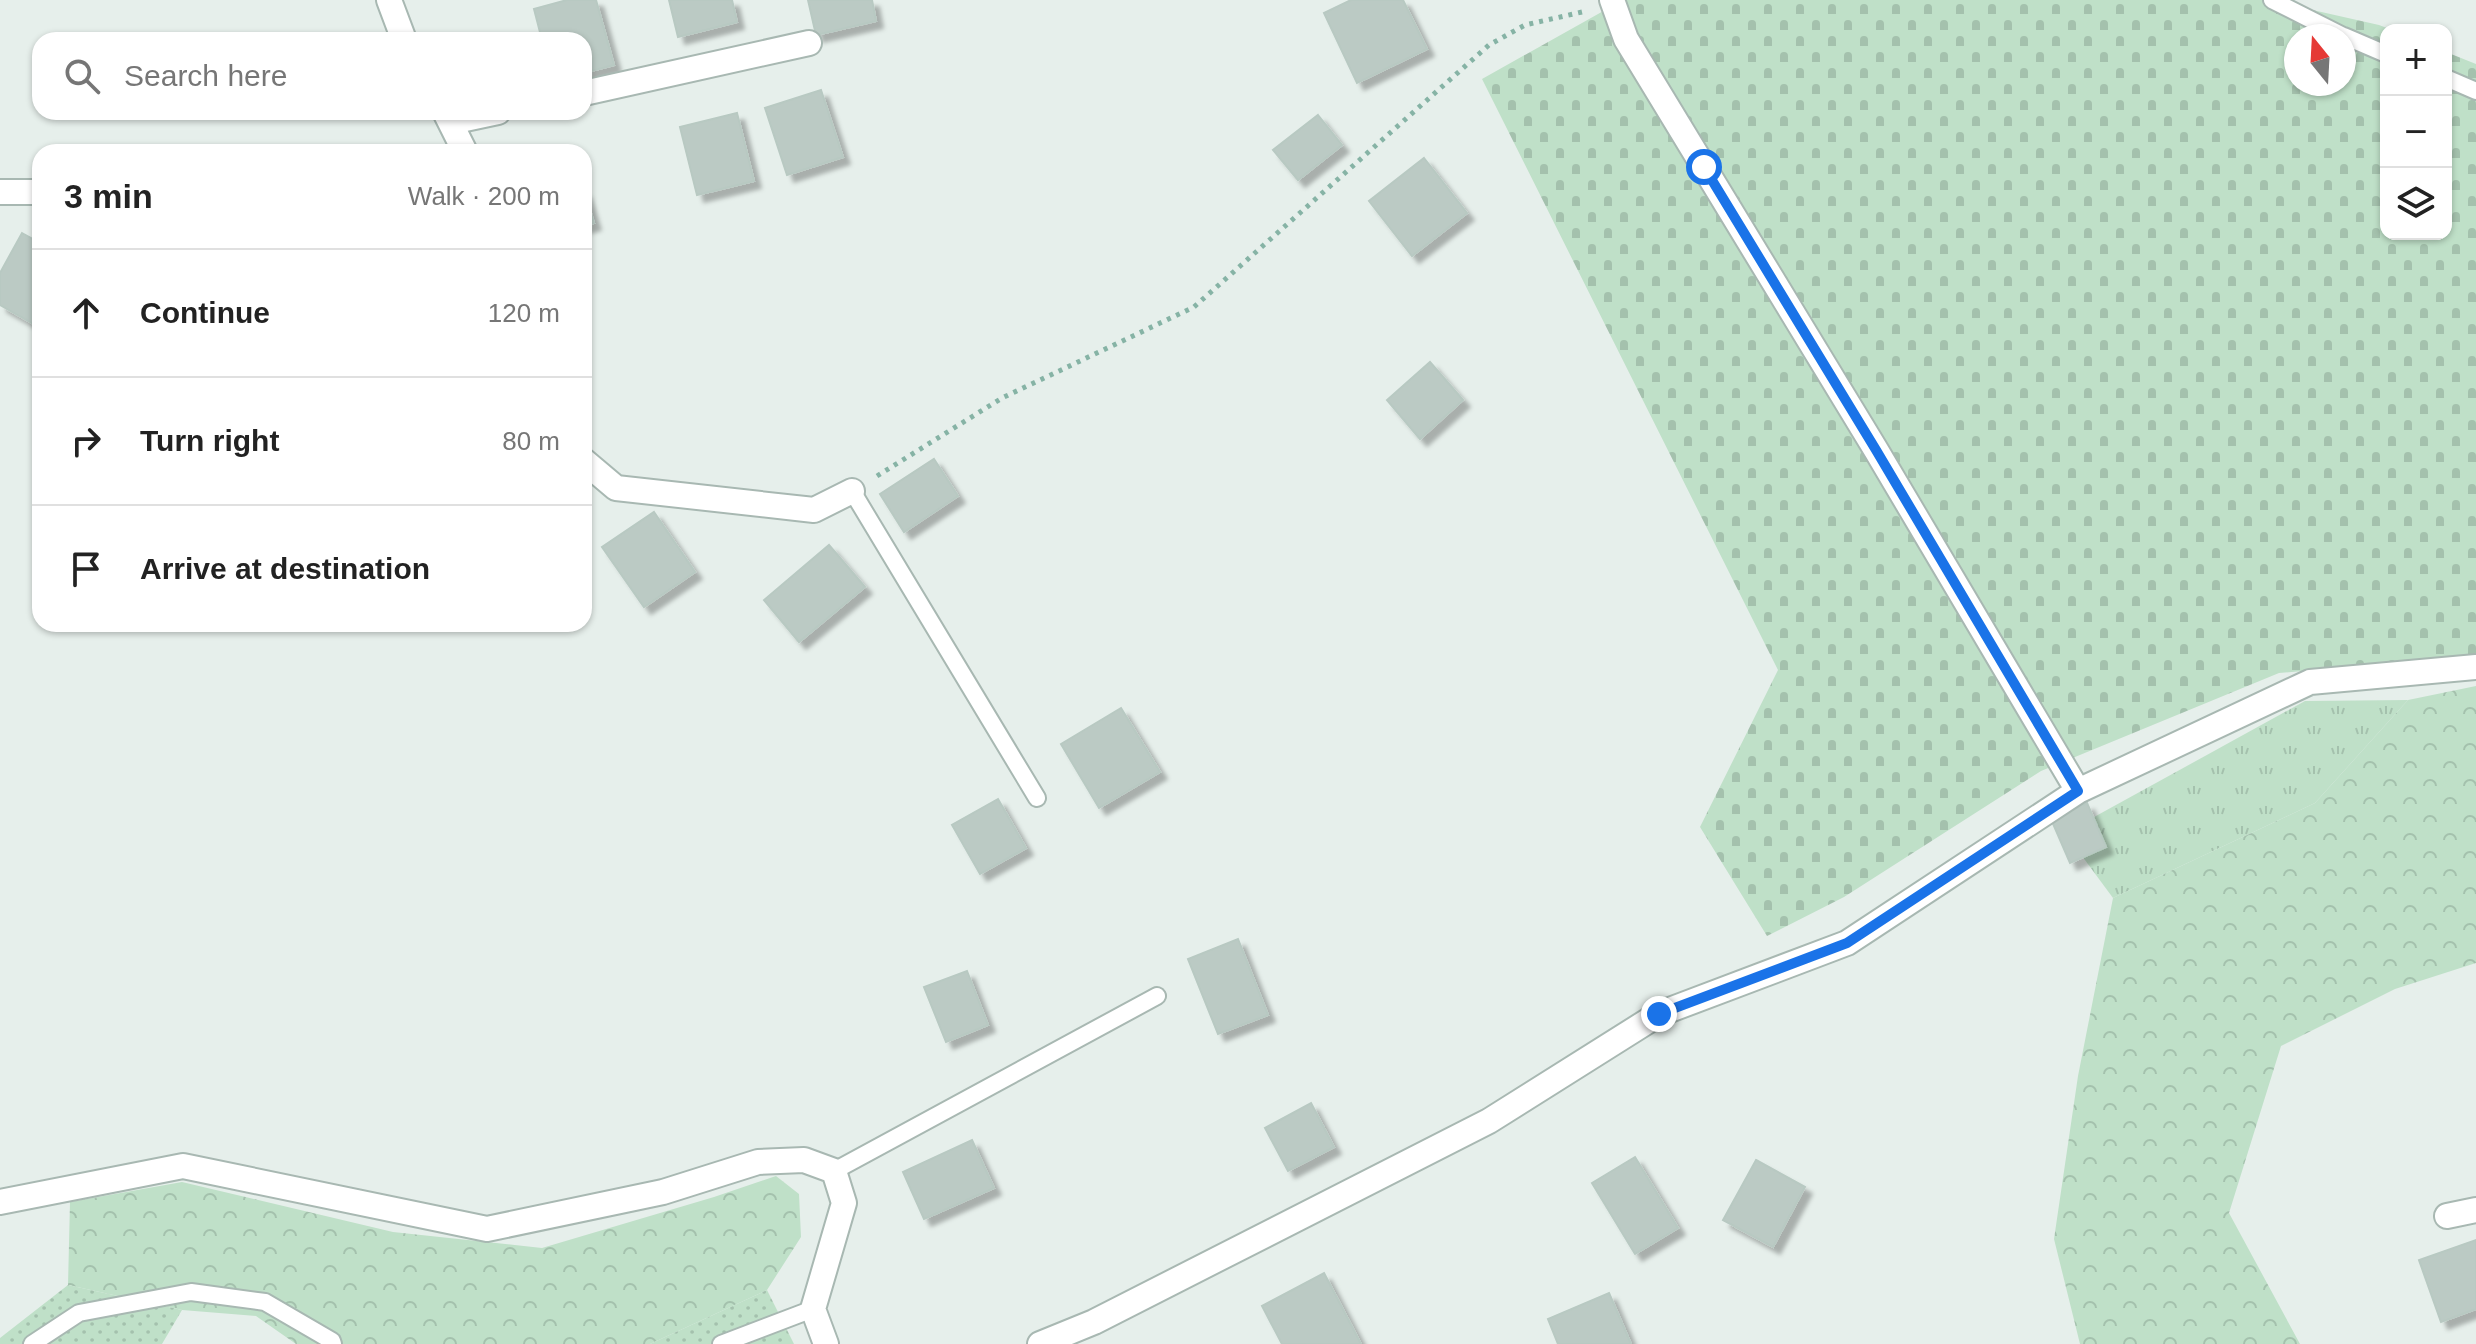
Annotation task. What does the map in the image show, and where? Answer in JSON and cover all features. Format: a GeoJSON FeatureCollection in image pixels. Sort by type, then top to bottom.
{"type":"FeatureCollection","features":[{"type":"Feature","properties":{"kind":"street"},"geometry":{"type":"LineString","coordinates":[[389,0],[401,32]]}},
{"type":"Feature","properties":{"kind":"street"},"geometry":{"type":"LineString","coordinates":[[1613,2],[1626,39],[1876,450],[2078,791]]}},
{"type":"Feature","properties":{"kind":"street"},"geometry":{"type":"LineString","coordinates":[[592,91],[809,43]]}},
{"type":"Feature","properties":{"kind":"street"},"geometry":{"type":"LineString","coordinates":[[449,120],[461,144]]}},
{"type":"Feature","properties":{"kind":"street"},"geometry":{"type":"LineString","coordinates":[[0,192],[32,192]]}},
{"type":"Feature","properties":{"kind":"street"},"geometry":{"type":"LineString","coordinates":[[592,468],[616,488],[814,510],[852,491]]}},
{"type":"Feature","properties":{"kind":"street"},"geometry":{"type":"LineString","coordinates":[[1040,1344],[1094,1322],[1489,1121],[1659,1014],[1847,943],[2078,791],[2310,682],[2476,667]]}},
{"type":"Feature","properties":{"kind":"street"},"geometry":{"type":"LineString","coordinates":[[0,1202],[183,1166],[487,1229],[663,1192],[758,1162],[804,1160],[834,1171],[844,1203],[813,1309],[826,1344]]}},
{"type":"Feature","properties":{"kind":"street"},"geometry":{"type":"LineString","coordinates":[[2447,1216],[2476,1210]]}},
{"type":"Feature","properties":{"kind":"lane"},"geometry":{"type":"LineString","coordinates":[[2272,0],[2320,24]]}},
{"type":"Feature","properties":{"kind":"lane"},"geometry":{"type":"LineString","coordinates":[[2356,41],[2380,51]]}},
{"type":"Feature","properties":{"kind":"lane"},"geometry":{"type":"LineString","coordinates":[[2452,81],[2476,91]]}},
{"type":"Feature","properties":{"kind":"lane"},"geometry":{"type":"LineString","coordinates":[[852,491],[1037,798]]}},
{"type":"Feature","properties":{"kind":"lane"},"geometry":{"type":"LineString","coordinates":[[834,1171],[1157,996]]}},
{"type":"Feature","properties":{"kind":"lane"},"geometry":{"type":"LineString","coordinates":[[32,1344],[79,1313],[191,1292],[265,1302],[333,1344]]}},
{"type":"Feature","properties":{"kind":"lane"},"geometry":{"type":"LineString","coordinates":[[721,1344],[813,1309]]}},
{"type":"Feature","properties":{"kind":"path"},"geometry":{"type":"LineString","coordinates":[[852,491],[1002,398],[1194,307],[1489,45],[1525,25],[1613,2]]}},
{"type":"Feature","properties":{"kind":"green space"},"geometry":{"type":"Polygon","coordinates":[[[1623,0],[2268,0],[2380,25],[2380,240],[2452,240],[2452,54],[2476,64],[2476,656],[2279,673],[2041,771],[1844,897],[1767,936],[1700,827],[1778,670],[1482,79],[1623,0]]]}},
{"type":"Feature","properties":{"kind":"green space"},"geometry":{"type":"Polygon","coordinates":[[[2476,686],[2476,963],[2395,989],[2281,1046],[2229,1213],[2300,1344],[2080,1344],[2054,1239],[2078,1076],[2113,898],[2315,803],[2408,700],[2476,686]]]}},
{"type":"Feature","properties":{"kind":"green space"},"geometry":{"type":"Polygon","coordinates":[[[2408,700],[2315,803],[2113,898],[2065,833],[2305,701],[2408,700]]]}},
{"type":"Feature","properties":{"kind":"green space"},"geometry":{"type":"Polygon","coordinates":[[[776,1176],[799,1194],[801,1237],[767,1290],[650,1344],[296,1344],[256,1316],[182,1310],[68,1285],[70,1202],[182,1182],[393,1232],[542,1248],[776,1176]]]}},
{"type":"Feature","properties":{"kind":"green space"},"geometry":{"type":"Polygon","coordinates":[[[68,1285],[182,1310],[162,1344],[0,1344],[0,1338],[68,1285]]]}},
{"type":"Feature","properties":{"kind":"green space"},"geometry":{"type":"Polygon","coordinates":[[[767,1290],[794,1344],[650,1344],[767,1290]]]}},
{"type":"Feature","properties":{"kind":"building"},"geometry":{"type":"Polygon","coordinates":[[[567,0],[596,0],[614,65],[592,71],[592,32],[540,32],[534,9],[567,0]]]}},
{"type":"Feature","properties":{"kind":"building"},"geometry":{"type":"Polygon","coordinates":[[[669,0],[732,0],[737,22],[678,37],[669,0]]]}},
{"type":"Feature","properties":{"kind":"building"},"geometry":{"type":"Polygon","coordinates":[[[808,0],[872,0],[876,21],[816,35],[808,0]]]}},
{"type":"Feature","properties":{"kind":"building"},"geometry":{"type":"Polygon","coordinates":[[[1351,0],[1403,0],[1427,49],[1357,83],[1324,13],[1351,0]]]}},
{"type":"Feature","properties":{"kind":"building"},"geometry":{"type":"Polygon","coordinates":[[[821,90],[843,157],[787,175],[765,108],[821,90]]]}},
{"type":"Feature","properties":{"kind":"building"},"geometry":{"type":"Polygon","coordinates":[[[737,113],[754,181],[697,195],[680,127],[737,113]]]}},
{"type":"Feature","properties":{"kind":"building"},"geometry":{"type":"Polygon","coordinates":[[[1318,115],[1342,145],[1298,180],[1273,150],[1318,115]]]}},
{"type":"Feature","properties":{"kind":"building"},"geometry":{"type":"Polygon","coordinates":[[[1424,158],[1467,213],[1412,256],[1369,201],[1424,158]]]}},
{"type":"Feature","properties":{"kind":"building"},"geometry":{"type":"Polygon","coordinates":[[[22,233],[32,239],[32,323],[0,305],[0,273],[22,233]]]}},
{"type":"Feature","properties":{"kind":"building"},"geometry":{"type":"Polygon","coordinates":[[[1430,362],[1463,400],[1420,439],[1387,400],[1430,362]]]}},
{"type":"Feature","properties":{"kind":"building"},"geometry":{"type":"Polygon","coordinates":[[[934,459],[958,496],[904,532],[880,494],[934,459]]]}},
{"type":"Feature","properties":{"kind":"building"},"geometry":{"type":"Polygon","coordinates":[[[654,512],[695,572],[644,607],[602,547],[654,512]]]}},
{"type":"Feature","properties":{"kind":"building"},"geometry":{"type":"Polygon","coordinates":[[[829,545],[865,587],[799,642],[764,600],[829,545]]]}},
{"type":"Feature","properties":{"kind":"building"},"geometry":{"type":"Polygon","coordinates":[[[1121,708],[1160,772],[1099,808],[1061,744],[1121,708]]]}},
{"type":"Feature","properties":{"kind":"building"},"geometry":{"type":"Polygon","coordinates":[[[998,799],[1026,848],[980,874],[952,825],[998,799]]]}},
{"type":"Feature","properties":{"kind":"building"},"geometry":{"type":"Polygon","coordinates":[[[2087,803],[2106,847],[2070,863],[2051,819],[2087,803]]]}},
{"type":"Feature","properties":{"kind":"building"},"geometry":{"type":"Polygon","coordinates":[[[1238,939],[1268,1015],[1218,1034],[1188,959],[1238,939]]]}},
{"type":"Feature","properties":{"kind":"building"},"geometry":{"type":"Polygon","coordinates":[[[967,971],[988,1025],[946,1042],[924,987],[967,971]]]}},
{"type":"Feature","properties":{"kind":"building"},"geometry":{"type":"Polygon","coordinates":[[[1311,1103],[1334,1147],[1288,1171],[1265,1128],[1311,1103]]]}},
{"type":"Feature","properties":{"kind":"building"},"geometry":{"type":"Polygon","coordinates":[[[972,1140],[994,1188],[924,1219],[903,1172],[972,1140]]]}},
{"type":"Feature","properties":{"kind":"building"},"geometry":{"type":"Polygon","coordinates":[[[1635,1157],[1678,1228],[1635,1254],[1592,1183],[1635,1157]]]}},
{"type":"Feature","properties":{"kind":"building"},"geometry":{"type":"Polygon","coordinates":[[[1756,1160],[1805,1187],[1773,1247],[1723,1220],[1756,1160]]]}},
{"type":"Feature","properties":{"kind":"building"},"geometry":{"type":"Polygon","coordinates":[[[2476,1240],[2476,1309],[2441,1322],[2419,1260],[2476,1240]]]}},
{"type":"Feature","properties":{"kind":"building"},"geometry":{"type":"Polygon","coordinates":[[[1324,1273],[1361,1344],[1282,1344],[1262,1306],[1324,1273]]]}},
{"type":"Feature","properties":{"kind":"building"},"geometry":{"type":"Polygon","coordinates":[[[1609,1293],[1631,1344],[1558,1344],[1548,1319],[1609,1293]]]}},
{"type":"Feature","properties":{"kind":"route"},"geometry":{"type":"LineString","coordinates":[[1659,1014],[1847,943],[2078,791],[1704,167]]}}]}
